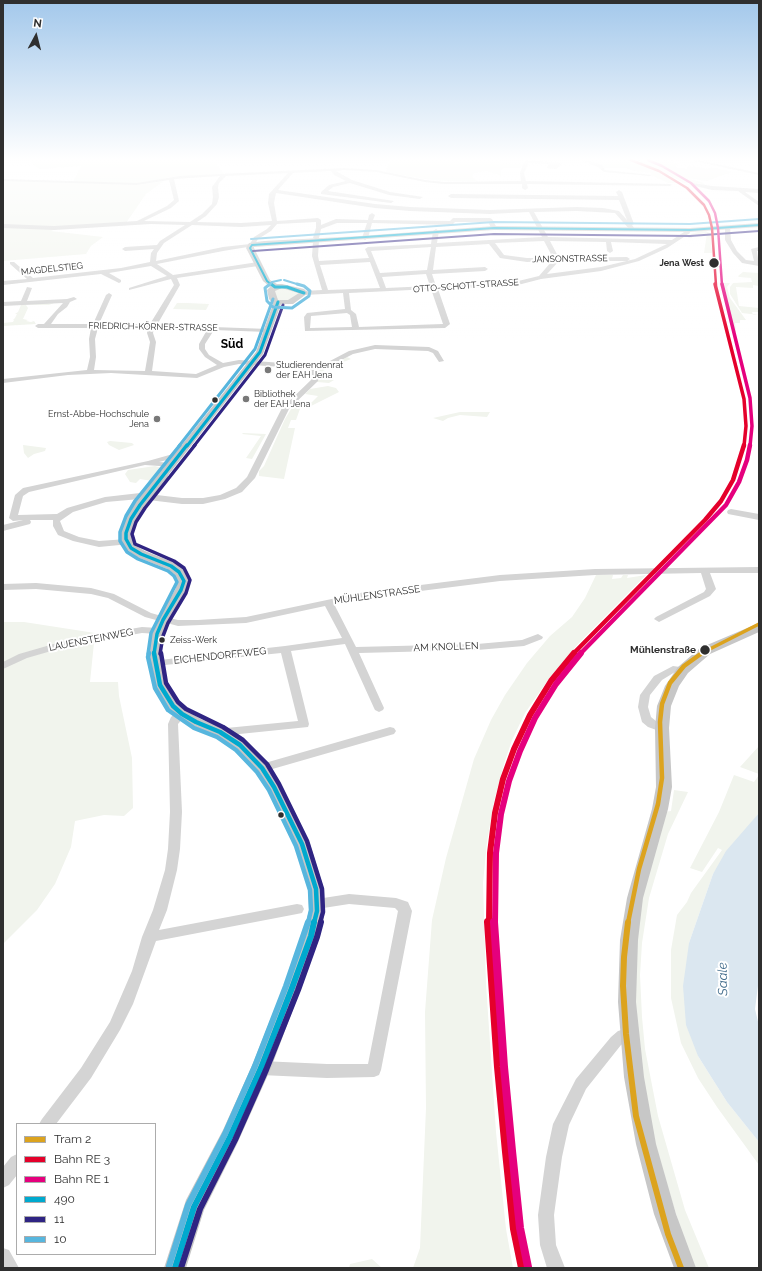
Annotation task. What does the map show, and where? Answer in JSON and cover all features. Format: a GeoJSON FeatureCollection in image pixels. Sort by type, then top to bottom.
{"type":"FeatureCollection","features":[{"type":"Feature","properties":{"kind":"main road","name":"MAGDELSTIEG"},"geometry":{"type":"LineString","coordinates":[[252,245],[316,239],[365,238],[436,231],[494,228],[540,227],[686,230],[759,225]]}},
{"type":"Feature","properties":{"kind":"main road"},"geometry":{"type":"LineString","coordinates":[[252,245],[250,248],[267,281],[275,287],[287,287],[304,293]]}},
{"type":"Feature","properties":{"kind":"main road"},"geometry":{"type":"LineString","coordinates":[[275,287],[271,290],[273,299],[278,302],[290,302],[304,293]]}},
{"type":"Feature","properties":{"kind":"main road"},"geometry":{"type":"LineString","coordinates":[[176,1268],[194,1207],[230,1137],[261,1068],[311,936],[317,911],[316,889],[302,844],[274,787],[262,768],[240,744],[220,732],[196,722],[182,714],[173,706],[160,685],[155,663],[155,647],[160,625],[183,587],[184,581],[179,572],[165,563],[138,553],[131,548],[126,537],[135,511],[261,350],[278,302]]}},
{"type":"Feature","properties":{"kind":"main road"},"geometry":{"type":"LineString","coordinates":[[684,1268],[665,1214],[646,1144],[634,1077],[627,1002],[629,940],[635,898],[660,809],[664,787],[662,728],[664,706],[672,686],[683,670],[705,651],[759,627]]}},
{"type":"Feature","properties":{"kind":"street"},"geometry":{"type":"LineString","coordinates":[[140,223],[139,221],[141,219]]}},
{"type":"Feature","properties":{"kind":"street"},"geometry":{"type":"LineString","coordinates":[[148,372],[152,354],[153,342],[150,333],[152,326],[177,285],[176,280],[153,264],[154,253],[167,238],[197,219]]}},
{"type":"Feature","properties":{"kind":"street"},"geometry":{"type":"LineString","coordinates":[[536,219],[557,260],[542,277]]}},
{"type":"Feature","properties":{"kind":"street"},"geometry":{"type":"LineString","coordinates":[[624,219],[632,229]]}},
{"type":"Feature","properties":{"kind":"street"},"geometry":{"type":"LineString","coordinates":[[628,219],[632,229]]}},
{"type":"Feature","properties":{"kind":"street"},"geometry":{"type":"LineString","coordinates":[[3,226],[63,228],[140,223],[241,224],[318,220],[319,228],[316,239],[315,256],[326,293]]}},
{"type":"Feature","properties":{"kind":"street"},"geometry":{"type":"LineString","coordinates":[[319,228],[336,221],[370,220],[452,222],[453,220],[490,220],[494,228]]}},
{"type":"Feature","properties":{"kind":"street"},"geometry":{"type":"LineString","coordinates":[[365,238],[370,220]]}},
{"type":"Feature","properties":{"kind":"street"},"geometry":{"type":"LineString","coordinates":[[452,222],[456,230]]}},
{"type":"Feature","properties":{"kind":"street"},"geometry":{"type":"LineString","coordinates":[[252,245],[256,238],[275,223]]}},
{"type":"Feature","properties":{"kind":"street"},"geometry":{"type":"LineString","coordinates":[[727,227],[730,245],[744,262],[756,264],[757,262],[754,249],[759,249]]}},
{"type":"Feature","properties":{"kind":"street","name":"OTTO-SCHOTT-STRASSE"},"geometry":{"type":"LineString","coordinates":[[304,293],[510,285],[542,277],[601,269],[651,255],[687,233],[686,230]]}},
{"type":"Feature","properties":{"kind":"street"},"geometry":{"type":"LineString","coordinates":[[356,330],[353,314],[348,311],[309,314],[307,317],[308,330],[356,330],[446,326],[441,306],[429,273],[436,231]]}},
{"type":"Feature","properties":{"kind":"street"},"geometry":{"type":"LineString","coordinates":[[384,290],[368,249],[546,239],[674,242]]}},
{"type":"Feature","properties":{"kind":"street"},"geometry":{"type":"LineString","coordinates":[[608,240],[610,251]]}},
{"type":"Feature","properties":{"kind":"street","name":"JANSONSTRASSE"},"geometry":{"type":"LineString","coordinates":[[490,242],[502,257],[527,260],[638,259]]}},
{"type":"Feature","properties":{"kind":"street","name":"MAGDELSTIEG"},"geometry":{"type":"LineString","coordinates":[[3,283],[102,272],[153,264],[223,249],[252,245]]}},
{"type":"Feature","properties":{"kind":"street"},"geometry":{"type":"LineString","coordinates":[[125,250],[158,247]]}},
{"type":"Feature","properties":{"kind":"street"},"geometry":{"type":"LineString","coordinates":[[317,263],[373,260]]}},
{"type":"Feature","properties":{"kind":"street"},"geometry":{"type":"LineString","coordinates":[[12,263],[32,280]]}},
{"type":"Feature","properties":{"kind":"street"},"geometry":{"type":"LineString","coordinates":[[131,289],[172,277],[258,264]]}},
{"type":"Feature","properties":{"kind":"street"},"geometry":{"type":"LineString","coordinates":[[378,275],[485,269]]}},
{"type":"Feature","properties":{"kind":"street"},"geometry":{"type":"LineString","coordinates":[[102,272],[119,281]]}},
{"type":"Feature","properties":{"kind":"street"},"geometry":{"type":"LineString","coordinates":[[23,303],[29,288]]}},
{"type":"Feature","properties":{"kind":"street"},"geometry":{"type":"LineString","coordinates":[[346,292],[348,311]]}},
{"type":"Feature","properties":{"kind":"street"},"geometry":{"type":"LineString","coordinates":[[90,372],[93,357],[92,339],[94,326],[110,295]]}},
{"type":"Feature","properties":{"kind":"street"},"geometry":{"type":"LineString","coordinates":[[3,304],[67,302],[74,299]]}},
{"type":"Feature","properties":{"kind":"street"},"geometry":{"type":"LineString","coordinates":[[46,326],[67,302]]}},
{"type":"Feature","properties":{"kind":"street","name":"FRIEDRICH-KÖRNER-STRASSE"},"geometry":{"type":"LineString","coordinates":[[38,326],[152,326],[268,330]]}},
{"type":"Feature","properties":{"kind":"street"},"geometry":{"type":"LineString","coordinates":[[212,328],[202,344],[202,349],[206,356],[222,366]]}},
{"type":"Feature","properties":{"kind":"street"},"geometry":{"type":"LineString","coordinates":[[3,381],[90,372],[148,372],[197,376],[222,366],[239,362],[252,362],[301,368],[313,367],[330,364],[351,352],[375,347],[429,349],[436,352],[442,361]]}},
{"type":"Feature","properties":{"kind":"street"},"geometry":{"type":"LineString","coordinates":[[126,537],[99,544],[67,536],[61,533],[56,521],[64,513],[77,508],[119,498],[143,496],[182,501],[203,501],[222,497],[239,490],[251,478],[286,408],[314,381],[315,374],[313,367]]}},
{"type":"Feature","properties":{"kind":"street"},"geometry":{"type":"LineString","coordinates":[[59,517],[13,518],[17,500],[22,492],[30,488],[180,454]]}},
{"type":"Feature","properties":{"kind":"street"},"geometry":{"type":"LineString","coordinates":[[145,463],[171,466]]}},
{"type":"Feature","properties":{"kind":"street"},"geometry":{"type":"LineString","coordinates":[[731,512],[759,516]]}},
{"type":"Feature","properties":{"kind":"street"},"geometry":{"type":"LineString","coordinates":[[3,528],[44,518]]}},
{"type":"Feature","properties":{"kind":"street","name":"MÜHLENSTRASSE"},"geometry":{"type":"LineString","coordinates":[[3,587],[36,586],[91,591],[111,596],[148,615],[160,625],[246,620],[366,595],[500,578],[563,573],[759,570]]}},
{"type":"Feature","properties":{"kind":"street"},"geometry":{"type":"LineString","coordinates":[[659,619],[707,594],[711,589],[705,571]]}},
{"type":"Feature","properties":{"kind":"street"},"geometry":{"type":"LineString","coordinates":[[328,602],[353,650],[379,708]]}},
{"type":"Feature","properties":{"kind":"street","name":"LAUENSTEINWEG"},"geometry":{"type":"LineString","coordinates":[[3,666],[22,656],[71,642],[120,632],[142,630],[160,625]]}},
{"type":"Feature","properties":{"kind":"street","name":"AM KNOLLEN"},"geometry":{"type":"LineString","coordinates":[[353,650],[476,647],[524,643],[538,637]]}},
{"type":"Feature","properties":{"kind":"street","name":"EICHENDORFFWEG"},"geometry":{"type":"LineString","coordinates":[[155,663],[285,649],[348,640]]}},
{"type":"Feature","properties":{"kind":"street"},"geometry":{"type":"LineString","coordinates":[[220,732],[304,724],[285,649]]}},
{"type":"Feature","properties":{"kind":"street"},"geometry":{"type":"LineString","coordinates":[[662,728],[652,724],[646,719],[643,707],[645,695],[658,678],[673,669],[683,670]]}},
{"type":"Feature","properties":{"kind":"street"},"geometry":{"type":"LineString","coordinates":[[47,1123],[86,1073],[115,1026],[126,1004],[139,971],[165,893],[174,848],[176,812],[173,724],[182,714]]}},
{"type":"Feature","properties":{"kind":"street"},"geometry":{"type":"LineString","coordinates":[[262,768],[390,731]]}},
{"type":"Feature","properties":{"kind":"street"},"geometry":{"type":"LineString","coordinates":[[261,1068],[327,1071],[374,1070],[405,912],[403,906],[396,903],[349,899],[316,904]]}},
{"type":"Feature","properties":{"kind":"street"},"geometry":{"type":"LineString","coordinates":[[149,938],[297,909]]}},
{"type":"Feature","properties":{"kind":"street"},"geometry":{"type":"LineString","coordinates":[[556,1268],[548,1245],[546,1215],[555,1150],[561,1124],[581,1084],[616,1041],[623,1035],[629,1034]]}},
{"type":"Feature","properties":{"kind":"street"},"geometry":{"type":"LineString","coordinates":[[3,1180],[16,1163]]}},
{"type":"Feature","properties":{"kind":"street"},"geometry":{"type":"LineString","coordinates":[[3,1256],[10,1268]]}},
{"type":"Feature","properties":{"kind":"shaded area"},"geometry":{"type":"Polygon","coordinates":[[[3,219],[129,219],[126,223],[56,229],[51,231],[103,237],[91,246],[86,254],[3,261],[3,219]]]}},
{"type":"Feature","properties":{"kind":"shaded area"},"geometry":{"type":"Polygon","coordinates":[[[706,231],[711,234],[712,253],[704,253],[707,233],[693,235],[692,238],[688,238],[691,234],[706,231]]]}},
{"type":"Feature","properties":{"kind":"shaded area"},"geometry":{"type":"Polygon","coordinates":[[[743,272],[759,273],[759,286],[753,285],[753,288],[736,287],[739,306],[759,308],[759,312],[752,312],[753,314],[742,313],[730,294],[730,287],[733,283],[752,282],[751,278],[738,276],[743,272]]]}},
{"type":"Feature","properties":{"kind":"shaded area"},"geometry":{"type":"Polygon","coordinates":[[[724,283],[730,283],[727,287],[730,298],[746,320],[740,320],[740,323],[735,323],[736,332],[734,332],[724,283]]]}},
{"type":"Feature","properties":{"kind":"shaded area"},"geometry":{"type":"Polygon","coordinates":[[[283,288],[301,293],[289,300],[277,300],[274,290],[283,288]]]}},
{"type":"Feature","properties":{"kind":"shaded area"},"geometry":{"type":"Polygon","coordinates":[[[56,302],[49,305],[26,305],[28,308],[23,319],[31,322],[34,321],[36,324],[3,326],[3,323],[13,322],[17,314],[15,314],[18,312],[21,305],[56,302]]]}},
{"type":"Feature","properties":{"kind":"shaded area"},"geometry":{"type":"Polygon","coordinates":[[[177,303],[209,304],[206,310],[173,309],[177,303]]]}},
{"type":"Feature","properties":{"kind":"shaded area"},"geometry":{"type":"Polygon","coordinates":[[[347,357],[351,359],[323,370],[330,374],[324,376],[326,377],[324,379],[334,380],[329,383],[317,382],[319,371],[321,369],[337,363],[347,357]]]}},
{"type":"Feature","properties":{"kind":"shaded area"},"geometry":{"type":"Polygon","coordinates":[[[328,386],[336,388],[339,392],[311,406],[301,406],[296,420],[291,420],[288,428],[295,428],[284,479],[259,476],[259,471],[264,466],[285,419],[296,401],[312,402],[318,396],[305,394],[310,389],[328,386]]]}},
{"type":"Feature","properties":{"kind":"shaded area"},"geometry":{"type":"Polygon","coordinates":[[[460,412],[490,412],[487,417],[460,415],[443,421],[433,418],[460,412]]]}},
{"type":"Feature","properties":{"kind":"shaded area"},"geometry":{"type":"Polygon","coordinates":[[[242,434],[266,434],[252,459],[246,458],[261,436],[242,434]]]}},
{"type":"Feature","properties":{"kind":"shaded area"},"geometry":{"type":"Polygon","coordinates":[[[107,442],[132,443],[134,445],[119,450],[109,445],[107,442]]]}},
{"type":"Feature","properties":{"kind":"shaded area"},"geometry":{"type":"Polygon","coordinates":[[[23,445],[46,448],[45,451],[34,454],[28,458],[24,453],[23,445]]]}},
{"type":"Feature","properties":{"kind":"shaded area"},"geometry":{"type":"Polygon","coordinates":[[[155,466],[162,468],[152,481],[140,479],[136,483],[130,482],[125,474],[128,470],[155,466]]]}},
{"type":"Feature","properties":{"kind":"shaded area"},"geometry":{"type":"Polygon","coordinates":[[[596,575],[613,575],[612,579],[621,578],[623,575],[628,575],[627,578],[646,575],[578,644],[548,680],[525,713],[512,740],[504,764],[494,801],[487,842],[483,883],[486,984],[496,1132],[506,1229],[513,1268],[413,1268],[420,1248],[426,1108],[425,1012],[432,920],[446,858],[474,759],[491,720],[505,695],[527,663],[550,636],[572,617],[585,598],[596,575]]]}},
{"type":"Feature","properties":{"kind":"shaded area"},"geometry":{"type":"Polygon","coordinates":[[[3,622],[24,622],[95,633],[90,682],[118,682],[119,696],[132,758],[133,808],[124,816],[104,815],[75,821],[71,847],[55,884],[37,910],[3,944],[3,622]]]}},
{"type":"Feature","properties":{"kind":"shaded area"},"geometry":{"type":"Polygon","coordinates":[[[759,746],[759,774],[740,767],[759,746]]]}},
{"type":"Feature","properties":{"kind":"shaded area"},"geometry":{"type":"Polygon","coordinates":[[[734,775],[754,782],[759,775],[759,813],[713,874],[689,943],[698,1056],[727,1102],[759,1142],[759,1165],[698,1078],[681,1043],[671,998],[671,950],[677,915],[722,850],[718,848],[702,872],[690,868],[719,812],[734,775]]]}},
{"type":"Feature","properties":{"kind":"shaded area"},"geometry":{"type":"Polygon","coordinates":[[[674,790],[688,792],[668,834],[649,898],[642,943],[640,975],[642,1017],[645,1049],[658,1116],[685,1210],[709,1268],[694,1268],[691,1261],[658,1157],[637,1049],[634,965],[644,886],[664,812],[671,811],[674,790]]]}},
{"type":"Feature","properties":{"kind":"shaded area"},"geometry":{"type":"Polygon","coordinates":[[[372,1259],[382,1268],[349,1268],[350,1264],[372,1259]]]}},
{"type":"Feature","properties":{"kind":"water","name":"Saale"},"geometry":{"type":"Polygon","coordinates":[[[759,813],[759,978],[755,1009],[759,1026],[759,1142],[727,1102],[698,1056],[686,1025],[683,986],[689,943],[713,874],[726,851],[759,813]]]}},
{"type":"Feature","properties":{"kind":"tram line","name":"2"},"geometry":{"type":"LineString","coordinates":[[681,1268],[668,1234],[636,1116],[626,1034],[623,986],[624,957],[629,914],[639,869],[658,804],[662,778],[660,722],[662,704],[670,683],[684,666],[704,651],[759,624]]}},
{"type":"Feature","properties":{"kind":"transit line"},"geometry":{"type":"LineString","coordinates":[[522,1268],[514,1229],[506,1152],[498,1067],[488,915],[490,853],[495,813],[503,779],[514,749],[530,715],[551,681],[579,646],[705,520],[721,501],[733,480],[741,458],[746,426],[744,399],[715,282],[712,228],[710,219]]}},
{"type":"Feature","properties":{"kind":"transit line"},"geometry":{"type":"LineString","coordinates":[[528,1267],[520,1228],[512,1151],[504,1067],[494,915],[496,853],[501,814],[509,781],[520,751],[535,718],[556,684],[583,650],[709,524],[726,505],[739,482],[747,460],[752,426],[750,398],[721,281],[716,219]]}},
{"type":"Feature","properties":{"kind":"transit line","name":"10"},"geometry":{"type":"LineString","coordinates":[[251,239],[494,222],[690,224],[755,219]]}},
{"type":"Feature","properties":{"kind":"transit line","name":"490"},"geometry":{"type":"LineString","coordinates":[[252,245],[494,228],[690,230],[759,225]]}},
{"type":"Feature","properties":{"kind":"transit line","name":"11"},"geometry":{"type":"LineString","coordinates":[[253,251],[494,234],[690,236],[759,231]]}},
{"type":"Feature","properties":{"kind":"transit line","name":"490"},"geometry":{"type":"LineString","coordinates":[[252,245],[250,248],[267,281],[275,287]]}},
{"type":"Feature","properties":{"kind":"transit line","name":"10"},"geometry":{"type":"LineString","coordinates":[[281,280],[272,282],[265,288],[267,301],[273,307],[292,308],[309,296],[310,291],[304,286],[284,280]]}},
{"type":"Feature","properties":{"kind":"transit line","name":"490"},"geometry":{"type":"LineString","coordinates":[[275,287],[287,287],[304,293]]}},
{"type":"Feature","properties":{"kind":"transit line","name":"10"},"geometry":{"type":"LineString","coordinates":[[169,1266],[188,1205],[225,1134],[255,1066],[286,986],[305,934],[311,910],[310,890],[296,846],[269,790],[257,772],[236,750],[217,737],[194,728],[168,710],[155,688],[148,657],[151,633],[177,582],[174,576],[168,571],[138,559],[127,552],[120,541],[120,532],[126,516],[135,501],[255,349],[273,299]]}},
{"type":"Feature","properties":{"kind":"transit line","name":"490"},"geometry":{"type":"LineString","coordinates":[[175,1268],[194,1207],[230,1137],[261,1068],[292,988],[311,936],[317,911],[316,889],[302,844],[274,787],[262,768],[240,745],[220,732],[196,722],[182,714],[173,706],[160,685],[154,656],[157,634],[163,620],[181,590],[184,581],[179,572],[171,566],[141,554],[131,548],[126,539],[126,533],[131,519],[140,505],[260,352],[278,302]]}},
{"type":"Feature","properties":{"kind":"transit line","name":"11"},"geometry":{"type":"LineString","coordinates":[[181,1268],[200,1209],[235,1140],[266,1070],[298,990],[317,937],[323,912],[322,889],[307,841],[279,784],[267,764],[243,740],[223,727],[186,709],[178,702],[166,683],[160,656],[163,636],[168,623],[186,593],[190,580],[184,568],[174,561],[135,544],[132,534],[136,522],[145,508],[265,355],[283,305]]}},
{"type":"Feature","properties":{"kind":"place","name":"Jena West"},"geometry":{"type":"Point","coordinates":[714,263]}},
{"type":"Feature","properties":{"kind":"place","name":"Studierendenrat der EAH Jena"},"geometry":{"type":"Point","coordinates":[268,370]}},
{"type":"Feature","properties":{"kind":"place","name":"Bibliothek der EAH Jena"},"geometry":{"type":"Point","coordinates":[246,399]}},
{"type":"Feature","properties":{"kind":"place","name":"Ernst-Abbe-Hochschule Jena"},"geometry":{"type":"Point","coordinates":[157,419]}},
{"type":"Feature","properties":{"kind":"place","name":"Zeiss-Werk"},"geometry":{"type":"Point","coordinates":[162,640]}},
{"type":"Feature","properties":{"kind":"place","name":"Mühlenstraße"},"geometry":{"type":"Point","coordinates":[705,650]}},
{"type":"Feature","properties":{"kind":"district","name":"Süd"},"geometry":{"type":"Point","coordinates":[232,344]}}]}
